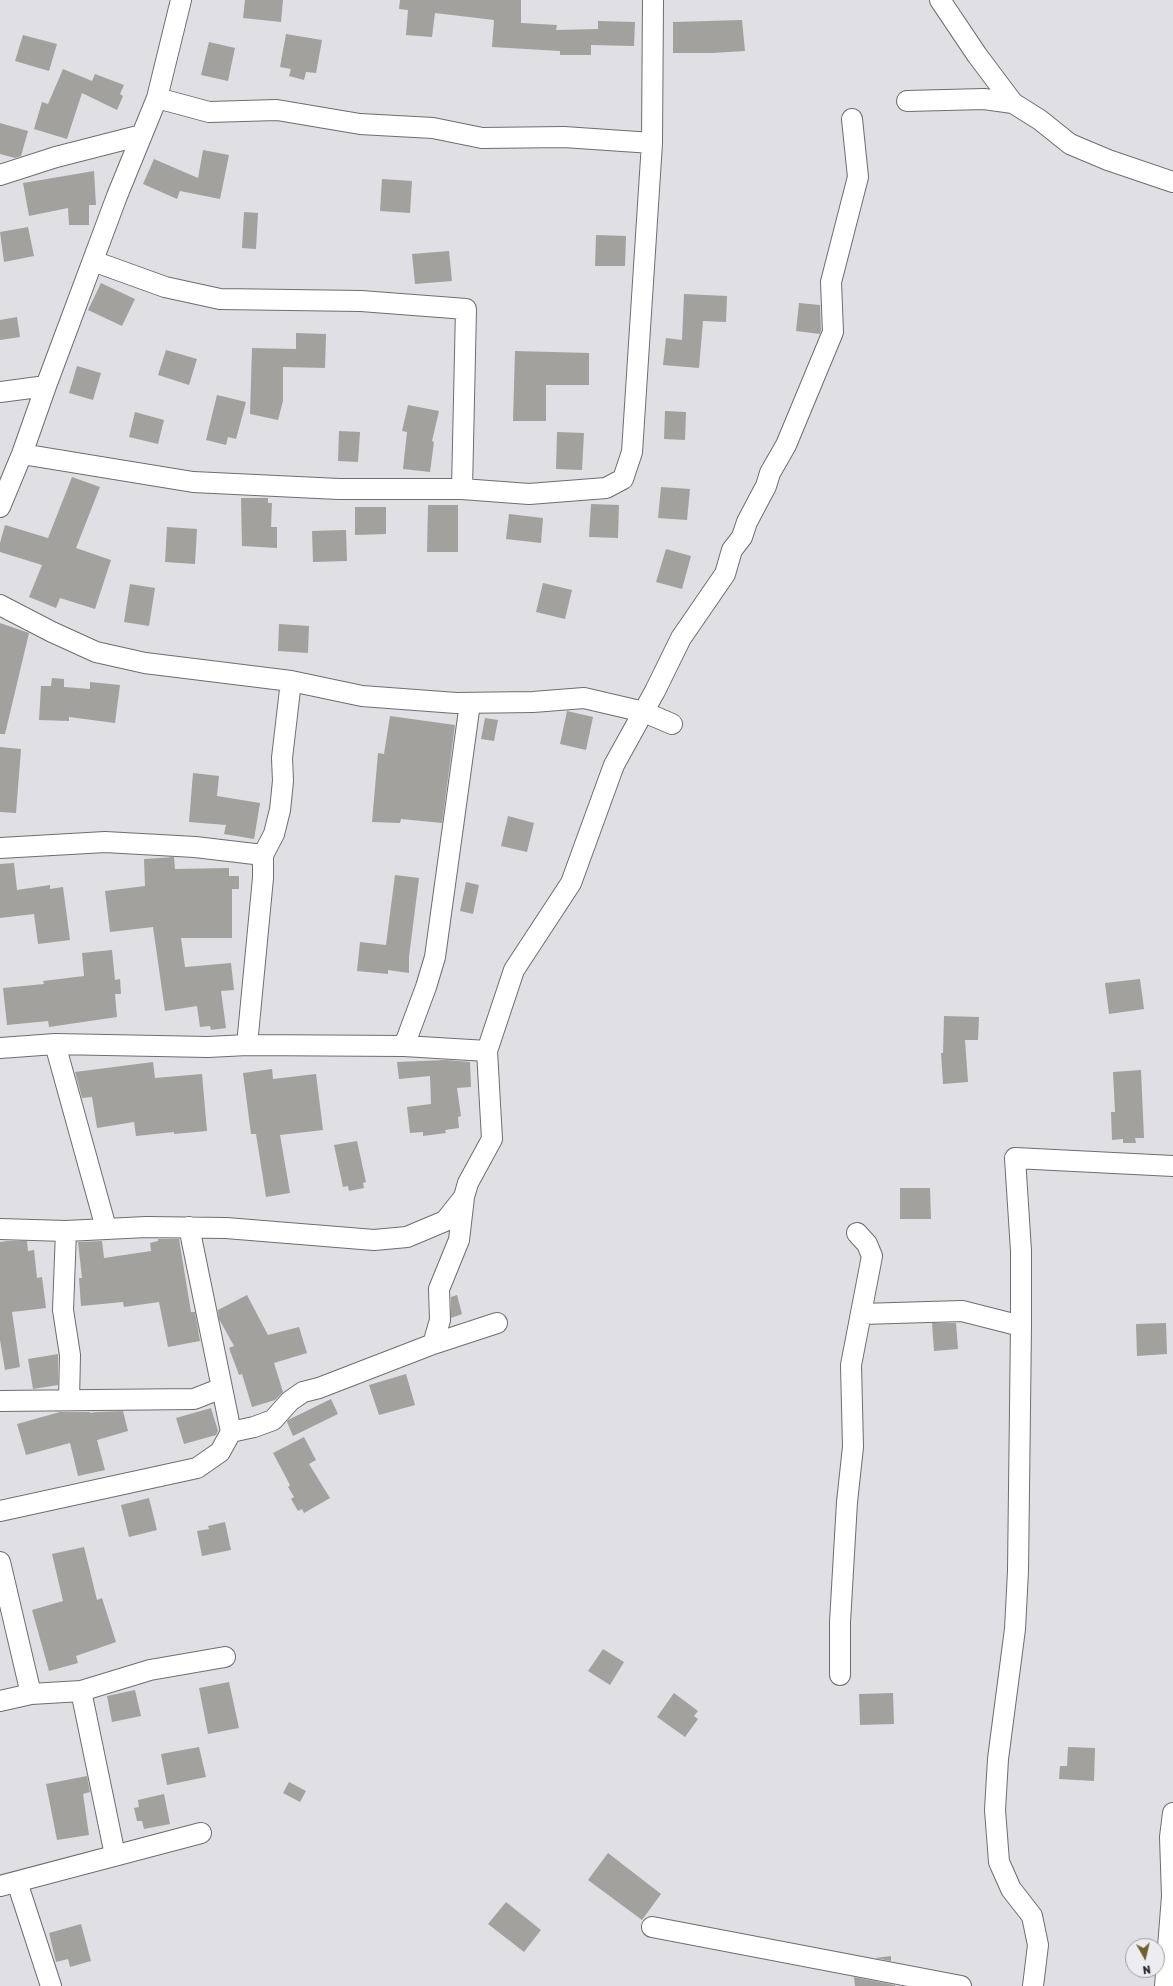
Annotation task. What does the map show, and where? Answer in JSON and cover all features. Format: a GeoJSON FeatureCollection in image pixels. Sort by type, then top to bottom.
{"type":"FeatureCollection","features":[{"type":"Feature","properties":{"kind":"street"},"geometry":{"type":"LineString","coordinates":[[0,507],[22,454],[92,261],[157,98],[181,0]]}},
{"type":"Feature","properties":{"kind":"street"},"geometry":{"type":"LineString","coordinates":[[22,454],[193,482],[339,489],[462,489],[529,494],[606,488],[623,479],[632,452],[652,143],[653,0]]}},
{"type":"Feature","properties":{"kind":"street"},"geometry":{"type":"LineString","coordinates":[[940,0],[977,55],[1013,103],[1040,120],[1070,144],[1108,160],[1173,182]]}},
{"type":"Feature","properties":{"kind":"street"},"geometry":{"type":"LineString","coordinates":[[157,98],[210,112],[277,110],[360,124],[433,128],[482,138],[564,137],[652,143]]}},
{"type":"Feature","properties":{"kind":"street"},"geometry":{"type":"LineString","coordinates":[[907,101],[984,99],[1013,103]]}},
{"type":"Feature","properties":{"kind":"street"},"geometry":{"type":"LineString","coordinates":[[433,1344],[440,1320],[439,1289],[459,1240],[464,1197],[468,1183],[492,1139],[487,1051],[514,970],[571,883],[614,765],[644,712],[681,638],[725,574],[732,550],[742,537],[747,522],[757,506],[770,473],[786,445],[833,332],[831,282],[858,178],[852,119]]}},
{"type":"Feature","properties":{"kind":"street"},"geometry":{"type":"LineString","coordinates":[[0,175],[56,157],[142,135]]}},
{"type":"Feature","properties":{"kind":"street"},"geometry":{"type":"LineString","coordinates":[[92,261],[166,287],[220,299],[361,302],[466,309],[462,489]]}},
{"type":"Feature","properties":{"kind":"street"},"geometry":{"type":"LineString","coordinates":[[0,392],[46,386]]}},
{"type":"Feature","properties":{"kind":"street"},"geometry":{"type":"LineString","coordinates":[[0,605],[52,632],[96,652],[145,663],[291,681],[362,696],[456,704],[533,702],[584,698],[644,712],[672,724]]}},
{"type":"Feature","properties":{"kind":"street"},"geometry":{"type":"LineString","coordinates":[[247,1045],[263,878],[263,855],[274,834],[280,810],[283,781],[282,758],[291,681]]}},
{"type":"Feature","properties":{"kind":"street"},"geometry":{"type":"LineString","coordinates":[[404,1046],[426,987],[435,957],[470,703]]}},
{"type":"Feature","properties":{"kind":"street"},"geometry":{"type":"LineString","coordinates":[[0,848],[105,842],[195,847],[263,855]]}},
{"type":"Feature","properties":{"kind":"street"},"geometry":{"type":"LineString","coordinates":[[0,1048],[55,1044],[208,1047],[247,1045],[404,1046],[487,1051]]}},
{"type":"Feature","properties":{"kind":"street"},"geometry":{"type":"LineString","coordinates":[[55,1044],[106,1228]]}},
{"type":"Feature","properties":{"kind":"street"},"geometry":{"type":"LineString","coordinates":[[1033,1986],[1038,1945],[1032,1916],[1011,1889],[999,1862],[995,1810],[998,1759],[1015,1622],[1020,1480],[1021,1251],[1015,1158],[1173,1166]]}},
{"type":"Feature","properties":{"kind":"street"},"geometry":{"type":"LineString","coordinates":[[0,1229],[66,1231],[106,1228],[226,1228],[374,1240],[407,1237],[445,1221],[464,1197]]}},
{"type":"Feature","properties":{"kind":"street"},"geometry":{"type":"LineString","coordinates":[[0,1511],[197,1468],[220,1452],[231,1432],[189,1227]]}},
{"type":"Feature","properties":{"kind":"street"},"geometry":{"type":"LineString","coordinates":[[66,1231],[63,1310],[70,1355],[69,1400]]}},
{"type":"Feature","properties":{"kind":"street"},"geometry":{"type":"LineString","coordinates":[[840,1675],[840,1622],[846,1510],[853,1447],[851,1365],[872,1256],[867,1244],[857,1233]]}},
{"type":"Feature","properties":{"kind":"street"},"geometry":{"type":"LineString","coordinates":[[861,1314],[962,1311],[1021,1326]]}},
{"type":"Feature","properties":{"kind":"street"},"geometry":{"type":"LineString","coordinates":[[231,1432],[254,1427],[274,1420],[290,1401],[303,1392],[319,1388],[433,1344],[497,1323]]}},
{"type":"Feature","properties":{"kind":"street"},"geometry":{"type":"LineString","coordinates":[[0,1401],[194,1399],[222,1388]]}},
{"type":"Feature","properties":{"kind":"street"},"geometry":{"type":"LineString","coordinates":[[0,1562],[31,1694]]}},
{"type":"Feature","properties":{"kind":"street"},"geometry":{"type":"LineString","coordinates":[[0,1701],[31,1694],[81,1691],[150,1670],[225,1657]]}},
{"type":"Feature","properties":{"kind":"street"},"geometry":{"type":"LineString","coordinates":[[81,1691],[115,1855]]}},
{"type":"Feature","properties":{"kind":"street"},"geometry":{"type":"LineString","coordinates":[[1165,1986],[1172,1896],[1170,1837],[1173,1813]]}},
{"type":"Feature","properties":{"kind":"street"},"geometry":{"type":"LineString","coordinates":[[51,1986],[9,1884],[201,1832]]}},
{"type":"Feature","properties":{"kind":"street"},"geometry":{"type":"LineString","coordinates":[[652,1927],[961,1986]]}},
{"type":"Feature","properties":{"kind":"building"},"geometry":{"type":"Polygon","coordinates":[[[245,0],[283,0],[281,22],[243,18],[245,0]]]}},
{"type":"Feature","properties":{"kind":"building"},"geometry":{"type":"Polygon","coordinates":[[[400,0],[521,0],[521,23],[557,25],[556,30],[598,29],[598,21],[635,22],[634,46],[591,45],[591,55],[560,55],[560,51],[492,47],[494,20],[435,13],[432,37],[406,35],[408,10],[399,9],[400,0]]]}},
{"type":"Feature","properties":{"kind":"building"},"geometry":{"type":"Polygon","coordinates":[[[742,20],[745,51],[673,53],[673,22],[742,20]]]}},
{"type":"Feature","properties":{"kind":"building"},"geometry":{"type":"Polygon","coordinates":[[[286,34],[322,40],[316,73],[306,72],[304,80],[289,76],[291,69],[280,67],[286,34]]]}},
{"type":"Feature","properties":{"kind":"building"},"geometry":{"type":"Polygon","coordinates":[[[23,35],[57,44],[49,71],[15,61],[23,35]]]}},
{"type":"Feature","properties":{"kind":"building"},"geometry":{"type":"Polygon","coordinates":[[[209,42],[235,48],[228,81],[201,75],[209,42]]]}},
{"type":"Feature","properties":{"kind":"building"},"geometry":{"type":"Polygon","coordinates":[[[63,69],[92,81],[95,74],[124,85],[120,94],[123,96],[117,110],[82,93],[67,139],[34,129],[42,102],[48,104],[63,69]]]}},
{"type":"Feature","properties":{"kind":"building"},"geometry":{"type":"Polygon","coordinates":[[[0,123],[28,131],[21,156],[15,158],[0,154],[0,123]]]}},
{"type":"Feature","properties":{"kind":"building"},"geometry":{"type":"Polygon","coordinates":[[[203,150],[229,155],[220,199],[180,191],[177,199],[143,184],[154,159],[198,178],[203,150]]]}},
{"type":"Feature","properties":{"kind":"building"},"geometry":{"type":"Polygon","coordinates":[[[94,171],[96,205],[89,205],[89,225],[69,225],[68,208],[29,216],[23,183],[94,171]]]}},
{"type":"Feature","properties":{"kind":"building"},"geometry":{"type":"Polygon","coordinates":[[[382,179],[412,181],[410,213],[380,211],[382,179]]]}},
{"type":"Feature","properties":{"kind":"building"},"geometry":{"type":"Polygon","coordinates":[[[244,212],[258,213],[256,249],[242,248],[244,212]]]}},
{"type":"Feature","properties":{"kind":"building"},"geometry":{"type":"Polygon","coordinates":[[[28,227],[34,256],[4,262],[0,232],[28,227]]]}},
{"type":"Feature","properties":{"kind":"building"},"geometry":{"type":"Polygon","coordinates":[[[596,235],[626,236],[625,266],[595,266],[596,235]]]}},
{"type":"Feature","properties":{"kind":"building"},"geometry":{"type":"Polygon","coordinates":[[[449,251],[452,281],[415,284],[412,254],[449,251]]]}},
{"type":"Feature","properties":{"kind":"building"},"geometry":{"type":"Polygon","coordinates":[[[101,283],[135,299],[122,326],[88,310],[101,283]]]}},
{"type":"Feature","properties":{"kind":"building"},"geometry":{"type":"Polygon","coordinates":[[[684,294],[727,296],[726,322],[703,321],[699,368],[663,365],[666,338],[682,340],[684,294]]]}},
{"type":"Feature","properties":{"kind":"building"},"geometry":{"type":"Polygon","coordinates":[[[799,303],[820,305],[820,334],[796,331],[799,303]]]}},
{"type":"Feature","properties":{"kind":"building"},"geometry":{"type":"Polygon","coordinates":[[[17,317],[20,337],[0,340],[0,320],[17,317]]]}},
{"type":"Feature","properties":{"kind":"building"},"geometry":{"type":"Polygon","coordinates":[[[296,333],[326,334],[325,368],[283,367],[283,401],[278,420],[250,414],[252,348],[296,349],[296,333]]]}},
{"type":"Feature","properties":{"kind":"building"},"geometry":{"type":"Polygon","coordinates":[[[166,350],[197,359],[189,385],[158,375],[166,350]]]}},
{"type":"Feature","properties":{"kind":"building"},"geometry":{"type":"Polygon","coordinates":[[[515,351],[589,353],[589,385],[546,385],[546,421],[513,421],[515,351]]]}},
{"type":"Feature","properties":{"kind":"building"},"geometry":{"type":"Polygon","coordinates":[[[77,366],[101,373],[93,400],[69,393],[77,366]]]}},
{"type":"Feature","properties":{"kind":"building"},"geometry":{"type":"Polygon","coordinates":[[[217,395],[246,402],[236,439],[228,437],[226,445],[206,440],[217,395]]]}},
{"type":"Feature","properties":{"kind":"building"},"geometry":{"type":"Polygon","coordinates":[[[408,405],[439,411],[432,441],[434,442],[430,472],[403,469],[407,432],[402,431],[408,405]]]}},
{"type":"Feature","properties":{"kind":"building"},"geometry":{"type":"Polygon","coordinates":[[[665,411],[686,412],[685,440],[664,439],[665,411]]]}},
{"type":"Feature","properties":{"kind":"building"},"geometry":{"type":"Polygon","coordinates":[[[135,412],[164,420],[158,444],[129,437],[135,412]]]}},
{"type":"Feature","properties":{"kind":"building"},"geometry":{"type":"Polygon","coordinates":[[[339,431],[360,432],[358,462],[338,461],[339,431]]]}},
{"type":"Feature","properties":{"kind":"building"},"geometry":{"type":"Polygon","coordinates":[[[557,432],[584,433],[582,470],[556,469],[557,432]]]}},
{"type":"Feature","properties":{"kind":"building"},"geometry":{"type":"Polygon","coordinates":[[[72,477],[100,487],[76,548],[111,560],[95,609],[60,598],[56,608],[29,597],[42,565],[0,552],[0,543],[5,525],[48,538],[72,477]]]}},
{"type":"Feature","properties":{"kind":"building"},"geometry":{"type":"Polygon","coordinates":[[[661,487],[690,489],[687,520],[658,518],[661,487]]]}},
{"type":"Feature","properties":{"kind":"building"},"geometry":{"type":"Polygon","coordinates":[[[241,498],[268,498],[268,503],[272,503],[271,527],[277,527],[277,548],[242,546],[241,498]]]}},
{"type":"Feature","properties":{"kind":"building"},"geometry":{"type":"Polygon","coordinates":[[[591,504],[619,505],[618,538],[589,537],[591,504]]]}},
{"type":"Feature","properties":{"kind":"building"},"geometry":{"type":"Polygon","coordinates":[[[428,505],[458,505],[458,552],[427,552],[428,505]]]}},
{"type":"Feature","properties":{"kind":"building"},"geometry":{"type":"Polygon","coordinates":[[[355,507],[386,507],[386,534],[355,535],[355,507]]]}},
{"type":"Feature","properties":{"kind":"building"},"geometry":{"type":"Polygon","coordinates":[[[509,514],[543,518],[541,543],[506,539],[509,514]]]}},
{"type":"Feature","properties":{"kind":"building"},"geometry":{"type":"Polygon","coordinates":[[[167,527],[197,529],[195,564],[165,562],[167,527]]]}},
{"type":"Feature","properties":{"kind":"building"},"geometry":{"type":"Polygon","coordinates":[[[346,530],[347,561],[313,562],[312,531],[346,530]]]}},
{"type":"Feature","properties":{"kind":"building"},"geometry":{"type":"Polygon","coordinates":[[[666,549],[691,556],[682,589],[656,582],[666,549]]]}},
{"type":"Feature","properties":{"kind":"building"},"geometry":{"type":"Polygon","coordinates":[[[543,583],[572,590],[565,619],[536,612],[543,583]]]}},
{"type":"Feature","properties":{"kind":"building"},"geometry":{"type":"Polygon","coordinates":[[[130,584],[155,588],[149,626],[124,622],[130,584]]]}},
{"type":"Feature","properties":{"kind":"building"},"geometry":{"type":"Polygon","coordinates":[[[0,623],[29,633],[5,734],[0,734],[0,623]]]}},
{"type":"Feature","properties":{"kind":"building"},"geometry":{"type":"Polygon","coordinates":[[[279,624],[309,626],[308,653],[278,651],[279,624]]]}},
{"type":"Feature","properties":{"kind":"building"},"geometry":{"type":"Polygon","coordinates":[[[52,678],[64,679],[64,687],[90,689],[90,682],[120,685],[115,723],[69,717],[69,721],[39,720],[41,686],[51,686],[52,678]]]}},
{"type":"Feature","properties":{"kind":"building"},"geometry":{"type":"Polygon","coordinates":[[[567,711],[593,717],[586,750],[560,744],[567,711]]]}},
{"type":"Feature","properties":{"kind":"building"},"geometry":{"type":"Polygon","coordinates":[[[390,716],[455,725],[442,823],[401,819],[400,823],[372,822],[378,753],[384,754],[390,716]]]}},
{"type":"Feature","properties":{"kind":"building"},"geometry":{"type":"Polygon","coordinates":[[[485,718],[498,720],[494,741],[481,739],[485,718]]]}},
{"type":"Feature","properties":{"kind":"building"},"geometry":{"type":"Polygon","coordinates":[[[0,747],[21,749],[16,813],[0,812],[0,747]]]}},
{"type":"Feature","properties":{"kind":"building"},"geometry":{"type":"Polygon","coordinates":[[[193,773],[219,776],[217,796],[260,803],[254,839],[224,834],[226,825],[189,822],[193,773]]]}},
{"type":"Feature","properties":{"kind":"building"},"geometry":{"type":"Polygon","coordinates":[[[508,816],[534,823],[527,852],[501,846],[508,816]]]}},
{"type":"Feature","properties":{"kind":"building"},"geometry":{"type":"Polygon","coordinates":[[[174,857],[175,869],[229,868],[229,876],[239,876],[239,889],[232,889],[232,938],[181,938],[185,967],[231,963],[234,990],[221,991],[226,1028],[211,1030],[210,1026],[200,1027],[197,1006],[165,1011],[153,927],[110,932],[105,891],[145,886],[144,859],[174,857]]]}},
{"type":"Feature","properties":{"kind":"building"},"geometry":{"type":"Polygon","coordinates":[[[14,863],[17,890],[50,885],[50,889],[63,887],[70,940],[38,944],[34,914],[0,918],[0,864],[14,863]]]}},
{"type":"Feature","properties":{"kind":"building"},"geometry":{"type":"Polygon","coordinates":[[[395,875],[419,878],[409,957],[409,973],[388,970],[388,974],[357,971],[360,942],[386,945],[395,875]]]}},
{"type":"Feature","properties":{"kind":"building"},"geometry":{"type":"Polygon","coordinates":[[[466,882],[479,885],[473,914],[460,911],[466,882]]]}},
{"type":"Feature","properties":{"kind":"building"},"geometry":{"type":"Polygon","coordinates":[[[112,950],[115,980],[120,979],[121,994],[115,994],[117,1017],[49,1027],[48,1021],[7,1025],[3,988],[44,984],[43,981],[84,976],[82,953],[112,950]]]}},
{"type":"Feature","properties":{"kind":"building"},"geometry":{"type":"Polygon","coordinates":[[[1140,979],[1144,1009],[1109,1014],[1105,983],[1140,979]]]}},
{"type":"Feature","properties":{"kind":"building"},"geometry":{"type":"Polygon","coordinates":[[[944,1016],[979,1017],[978,1040],[965,1040],[968,1082],[943,1084],[941,1053],[943,1053],[944,1016]]]}},
{"type":"Feature","properties":{"kind":"building"},"geometry":{"type":"Polygon","coordinates":[[[446,1060],[470,1062],[471,1087],[457,1088],[461,1116],[458,1117],[459,1128],[445,1130],[446,1133],[423,1136],[423,1132],[410,1133],[407,1107],[431,1104],[430,1076],[399,1079],[397,1062],[446,1060]]]}},
{"type":"Feature","properties":{"kind":"building"},"geometry":{"type":"Polygon","coordinates":[[[153,1062],[155,1078],[202,1074],[207,1131],[174,1134],[174,1132],[136,1136],[134,1122],[97,1128],[92,1097],[82,1098],[75,1072],[153,1062]]]}},
{"type":"Feature","properties":{"kind":"building"},"geometry":{"type":"Polygon","coordinates":[[[272,1069],[273,1079],[316,1074],[323,1130],[280,1135],[290,1193],[266,1197],[256,1134],[251,1134],[243,1073],[272,1069]]]}},
{"type":"Feature","properties":{"kind":"building"},"geometry":{"type":"Polygon","coordinates":[[[1141,1070],[1144,1138],[1135,1138],[1136,1143],[1123,1143],[1123,1139],[1112,1140],[1111,1112],[1115,1112],[1113,1072],[1141,1070]]]}},
{"type":"Feature","properties":{"kind":"building"},"geometry":{"type":"Polygon","coordinates":[[[357,1141],[366,1182],[363,1183],[364,1188],[349,1191],[348,1186],[343,1187],[334,1145],[357,1141]]]}},
{"type":"Feature","properties":{"kind":"building"},"geometry":{"type":"Polygon","coordinates":[[[900,1188],[930,1188],[931,1219],[900,1219],[900,1188]]]}},
{"type":"Feature","properties":{"kind":"building"},"geometry":{"type":"Polygon","coordinates":[[[158,1239],[179,1239],[191,1312],[195,1312],[200,1341],[168,1347],[159,1302],[124,1307],[123,1302],[81,1306],[79,1278],[82,1278],[78,1242],[102,1241],[104,1258],[151,1251],[150,1243],[158,1241],[158,1239]]]}},
{"type":"Feature","properties":{"kind":"building"},"geometry":{"type":"Polygon","coordinates":[[[27,1241],[28,1251],[34,1250],[37,1278],[42,1277],[46,1308],[12,1312],[20,1367],[5,1370],[0,1340],[0,1242],[27,1241]]]}},
{"type":"Feature","properties":{"kind":"building"},"geometry":{"type":"Polygon","coordinates":[[[247,1295],[268,1335],[299,1327],[307,1353],[274,1363],[283,1392],[275,1400],[252,1407],[242,1374],[239,1375],[229,1348],[234,1346],[219,1319],[218,1310],[247,1295]]]}},
{"type":"Feature","properties":{"kind":"building"},"geometry":{"type":"Polygon","coordinates":[[[457,1295],[462,1314],[451,1318],[451,1297],[457,1295]]]}},
{"type":"Feature","properties":{"kind":"building"},"geometry":{"type":"Polygon","coordinates":[[[932,1323],[956,1323],[958,1349],[934,1351],[932,1323]]]}},
{"type":"Feature","properties":{"kind":"building"},"geometry":{"type":"Polygon","coordinates":[[[1166,1323],[1167,1354],[1137,1356],[1136,1324],[1166,1323]]]}},
{"type":"Feature","properties":{"kind":"building"},"geometry":{"type":"Polygon","coordinates":[[[58,1354],[58,1385],[33,1389],[28,1359],[58,1354]]]}},
{"type":"Feature","properties":{"kind":"building"},"geometry":{"type":"Polygon","coordinates":[[[406,1374],[415,1405],[379,1415],[369,1385],[406,1374]]]}},
{"type":"Feature","properties":{"kind":"building"},"geometry":{"type":"Polygon","coordinates":[[[331,1399],[338,1414],[293,1436],[287,1422],[288,1420],[331,1399]]]}},
{"type":"Feature","properties":{"kind":"building"},"geometry":{"type":"Polygon","coordinates":[[[211,1408],[218,1431],[216,1435],[184,1444],[176,1418],[211,1408]]]}},
{"type":"Feature","properties":{"kind":"building"},"geometry":{"type":"Polygon","coordinates":[[[123,1411],[128,1431],[97,1440],[105,1470],[78,1476],[70,1443],[26,1455],[17,1424],[60,1412],[90,1413],[123,1411]]]}},
{"type":"Feature","properties":{"kind":"building"},"geometry":{"type":"Polygon","coordinates":[[[304,1437],[316,1460],[309,1464],[330,1498],[304,1513],[302,1509],[298,1511],[291,1499],[294,1497],[288,1487],[290,1485],[273,1453],[304,1437]]]}},
{"type":"Feature","properties":{"kind":"building"},"geometry":{"type":"Polygon","coordinates":[[[149,1498],[157,1530],[129,1537],[121,1505],[149,1498]]]}},
{"type":"Feature","properties":{"kind":"building"},"geometry":{"type":"Polygon","coordinates":[[[225,1522],[231,1550],[202,1556],[197,1531],[209,1529],[208,1526],[225,1522]]]}},
{"type":"Feature","properties":{"kind":"building"},"geometry":{"type":"Polygon","coordinates":[[[84,1547],[97,1600],[102,1598],[116,1642],[76,1656],[78,1663],[49,1671],[32,1610],[63,1601],[52,1554],[84,1547]]]}},
{"type":"Feature","properties":{"kind":"building"},"geometry":{"type":"Polygon","coordinates":[[[603,1649],[624,1662],[610,1685],[588,1671],[603,1649]]]}},
{"type":"Feature","properties":{"kind":"building"},"geometry":{"type":"Polygon","coordinates":[[[229,1682],[239,1728],[208,1734],[199,1688],[229,1682]]]}},
{"type":"Feature","properties":{"kind":"building"},"geometry":{"type":"Polygon","coordinates":[[[135,1690],[141,1716],[112,1722],[107,1696],[135,1690]]]}},
{"type":"Feature","properties":{"kind":"building"},"geometry":{"type":"Polygon","coordinates":[[[674,1693],[698,1711],[694,1716],[698,1719],[685,1737],[657,1717],[674,1693]]]}},
{"type":"Feature","properties":{"kind":"building"},"geometry":{"type":"Polygon","coordinates":[[[893,1693],[894,1724],[860,1725],[859,1694],[893,1693]]]}},
{"type":"Feature","properties":{"kind":"building"},"geometry":{"type":"Polygon","coordinates":[[[199,1747],[206,1777],[167,1785],[161,1754],[199,1747]]]}},
{"type":"Feature","properties":{"kind":"building"},"geometry":{"type":"Polygon","coordinates":[[[1068,1747],[1095,1748],[1094,1781],[1059,1779],[1060,1766],[1067,1766],[1068,1747]]]}},
{"type":"Feature","properties":{"kind":"building"},"geometry":{"type":"Polygon","coordinates":[[[87,1776],[90,1792],[83,1794],[89,1835],[57,1840],[46,1784],[87,1776]]]}},
{"type":"Feature","properties":{"kind":"building"},"geometry":{"type":"Polygon","coordinates":[[[289,1782],[306,1791],[300,1802],[283,1793],[289,1782]]]}},
{"type":"Feature","properties":{"kind":"building"},"geometry":{"type":"Polygon","coordinates":[[[164,1794],[170,1824],[144,1829],[142,1821],[137,1821],[134,1808],[139,1807],[138,1800],[164,1794]]]}},
{"type":"Feature","properties":{"kind":"building"},"geometry":{"type":"Polygon","coordinates":[[[608,1853],[661,1894],[642,1920],[588,1880],[608,1853]]]}},
{"type":"Feature","properties":{"kind":"building"},"geometry":{"type":"Polygon","coordinates":[[[506,1902],[541,1930],[524,1952],[488,1924],[506,1902]]]}},
{"type":"Feature","properties":{"kind":"building"},"geometry":{"type":"Polygon","coordinates":[[[81,1924],[91,1961],[70,1967],[68,1959],[56,1962],[49,1933],[81,1924]]]}},
{"type":"Feature","properties":{"kind":"building"},"geometry":{"type":"Polygon","coordinates":[[[891,1956],[891,1961],[875,1958],[891,1956]]]}},
{"type":"Feature","properties":{"kind":"building"},"geometry":{"type":"Polygon","coordinates":[[[854,1977],[895,1985],[895,1986],[855,1986],[854,1977]]]}}]}
